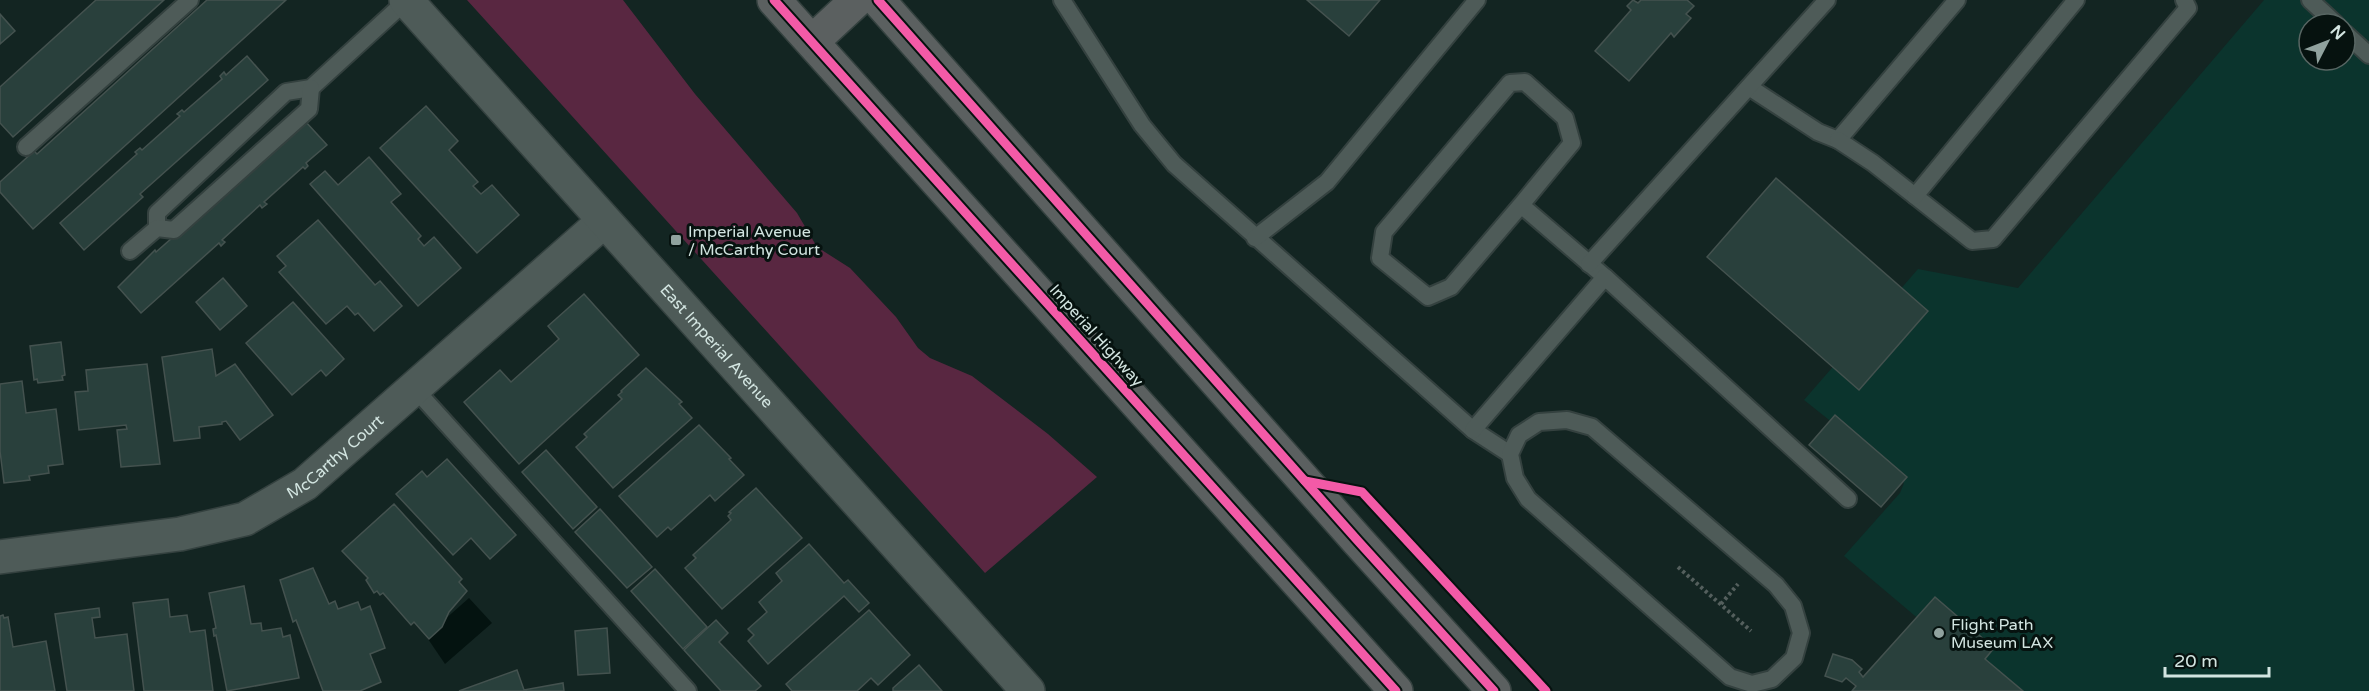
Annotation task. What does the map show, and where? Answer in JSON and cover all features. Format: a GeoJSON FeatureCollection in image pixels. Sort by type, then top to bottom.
{"type":"FeatureCollection","features":[{"type":"Feature","properties":{"kind":"main road","name":"Imperial Highway"},"geometry":{"type":"LineString","coordinates":[[774,0],[1396,691]]}},
{"type":"Feature","properties":{"kind":"main road"},"geometry":{"type":"LineString","coordinates":[[813,41],[857,0]]}},
{"type":"Feature","properties":{"kind":"main road"},"geometry":{"type":"LineString","coordinates":[[878,0],[1494,691]]}},
{"type":"Feature","properties":{"kind":"street","name":"East Imperial Avenue"},"geometry":{"type":"LineString","coordinates":[[407,0],[1028,691]]}},
{"type":"Feature","properties":{"kind":"street","name":"McCarthy Court"},"geometry":{"type":"LineString","coordinates":[[0,557],[180,534],[245,519],[304,484],[604,221]]}},
{"type":"Feature","properties":{"kind":"lane"},"geometry":{"type":"LineString","coordinates":[[26,147],[190,0]]}},
{"type":"Feature","properties":{"kind":"lane"},"geometry":{"type":"LineString","coordinates":[[157,228],[157,213],[286,92],[311,88],[407,0]]}},
{"type":"Feature","properties":{"kind":"lane"},"geometry":{"type":"LineString","coordinates":[[1062,0],[1157,146],[1255,238],[1473,430],[1510,454]]}},
{"type":"Feature","properties":{"kind":"lane"},"geometry":{"type":"LineString","coordinates":[[1255,238],[1327,182],[1477,0]]}},
{"type":"Feature","properties":{"kind":"lane"},"geometry":{"type":"LineString","coordinates":[[1589,264],[1827,0]]}},
{"type":"Feature","properties":{"kind":"lane"},"geometry":{"type":"LineString","coordinates":[[1838,140],[1957,0]]}},
{"type":"Feature","properties":{"kind":"lane"},"geometry":{"type":"LineString","coordinates":[[1915,196],[2076,0]]}},
{"type":"Feature","properties":{"kind":"lane"},"geometry":{"type":"LineString","coordinates":[[1749,87],[1818,132],[1838,140],[1873,163],[1972,241],[1993,239],[2188,8],[2184,0]]}},
{"type":"Feature","properties":{"kind":"lane"},"geometry":{"type":"LineString","coordinates":[[2310,0],[2323,12]]}},
{"type":"Feature","properties":{"kind":"lane"},"geometry":{"type":"LineString","coordinates":[[2357,44],[2369,55]]}},
{"type":"Feature","properties":{"kind":"lane"},"geometry":{"type":"LineString","coordinates":[[1525,82],[1565,118],[1572,143],[1521,205],[1451,287],[1428,297],[1380,258],[1384,232],[1510,83],[1525,82]]}},
{"type":"Feature","properties":{"kind":"lane"},"geometry":{"type":"LineString","coordinates":[[130,251],[157,228],[174,230],[309,109],[311,88]]}},
{"type":"Feature","properties":{"kind":"lane"},"geometry":{"type":"LineString","coordinates":[[1521,205],[1605,277],[1848,499]]}},
{"type":"Feature","properties":{"kind":"lane"},"geometry":{"type":"LineString","coordinates":[[1473,430],[1605,277]]}},
{"type":"Feature","properties":{"kind":"lane"},"geometry":{"type":"LineString","coordinates":[[415,389],[688,691]]}},
{"type":"Feature","properties":{"kind":"lane"},"geometry":{"type":"LineString","coordinates":[[1567,420],[1592,427],[1776,585],[1793,606],[1801,633],[1794,658],[1772,679],[1752,688],[1730,677],[1528,499],[1515,478],[1510,454],[1519,435],[1539,422],[1567,420]]}},
{"type":"Feature","properties":{"kind":"path"},"geometry":{"type":"LineString","coordinates":[[1678,567],[1751,631]]}},
{"type":"Feature","properties":{"kind":"path"},"geometry":{"type":"LineString","coordinates":[[1721,604],[1745,576]]}},
{"type":"Feature","properties":{"kind":"shaded area"},"geometry":{"type":"Polygon","coordinates":[[[467,0],[623,0],[695,94],[797,213],[817,247],[850,268],[896,317],[918,348],[930,358],[972,376],[1048,434],[1097,477],[985,573],[467,0]]]}},
{"type":"Feature","properties":{"kind":"shaded area"},"geometry":{"type":"Polygon","coordinates":[[[2264,0],[2369,0],[2369,691],[2004,691],[1844,556],[1900,493],[1904,483],[1804,400],[1918,269],[2018,288],[2264,0]]]}},
{"type":"Feature","properties":{"kind":"shaded area"},"geometry":{"type":"Polygon","coordinates":[[[469,598],[492,623],[445,664],[426,636],[469,598]]]}},
{"type":"Feature","properties":{"kind":"building"},"geometry":{"type":"Polygon","coordinates":[[[96,0],[164,0],[13,137],[0,123],[0,87],[96,0]]]}},
{"type":"Feature","properties":{"kind":"building"},"geometry":{"type":"Polygon","coordinates":[[[207,0],[286,0],[33,229],[0,192],[0,182],[34,151],[37,154],[207,0]]]}},
{"type":"Feature","properties":{"kind":"building"},"geometry":{"type":"Polygon","coordinates":[[[1307,0],[1380,0],[1349,36],[1307,0]]]}},
{"type":"Feature","properties":{"kind":"building"},"geometry":{"type":"Polygon","coordinates":[[[1633,0],[1638,3],[1641,0],[1687,0],[1694,6],[1686,14],[1691,18],[1674,37],[1671,33],[1629,81],[1595,51],[1631,10],[1627,6],[1633,0]]]}},
{"type":"Feature","properties":{"kind":"building"},"geometry":{"type":"Polygon","coordinates":[[[0,14],[15,31],[0,44],[0,14]]]}},
{"type":"Feature","properties":{"kind":"building"},"geometry":{"type":"Polygon","coordinates":[[[247,56],[268,80],[140,194],[143,197],[84,250],[60,223],[137,154],[135,152],[140,148],[142,150],[180,116],[177,114],[182,110],[184,112],[222,79],[220,76],[224,72],[226,75],[247,56]]]}},
{"type":"Feature","properties":{"kind":"building"},"geometry":{"type":"Polygon","coordinates":[[[426,106],[458,141],[449,150],[478,182],[473,186],[481,194],[492,185],[519,215],[477,253],[380,148],[426,106]]]}},
{"type":"Feature","properties":{"kind":"building"},"geometry":{"type":"Polygon","coordinates":[[[305,121],[327,145],[306,163],[308,166],[305,169],[303,167],[264,202],[267,204],[262,208],[260,205],[222,240],[225,242],[221,246],[219,243],[141,313],[118,287],[155,250],[156,252],[305,121]]]}},
{"type":"Feature","properties":{"kind":"building"},"geometry":{"type":"Polygon","coordinates":[[[369,157],[401,194],[391,202],[421,236],[418,239],[424,246],[434,237],[461,268],[418,306],[310,184],[325,171],[338,185],[369,157]]]}},
{"type":"Feature","properties":{"kind":"building"},"geometry":{"type":"Polygon","coordinates":[[[1776,178],[1928,311],[1859,390],[1707,257],[1776,178]]]}},
{"type":"Feature","properties":{"kind":"building"},"geometry":{"type":"Polygon","coordinates":[[[318,220],[375,285],[380,281],[402,306],[374,331],[358,313],[355,315],[347,306],[326,324],[279,272],[286,266],[277,256],[318,220]]]}},
{"type":"Feature","properties":{"kind":"building"},"geometry":{"type":"Polygon","coordinates":[[[223,278],[247,306],[220,330],[196,302],[223,278]]]}},
{"type":"Feature","properties":{"kind":"building"},"geometry":{"type":"Polygon","coordinates":[[[584,294],[639,355],[519,464],[464,402],[500,370],[511,382],[559,339],[548,326],[584,294]]]}},
{"type":"Feature","properties":{"kind":"building"},"geometry":{"type":"Polygon","coordinates":[[[293,302],[344,359],[326,376],[321,370],[292,395],[246,343],[293,302]]]}},
{"type":"Feature","properties":{"kind":"building"},"geometry":{"type":"Polygon","coordinates":[[[61,342],[65,375],[62,376],[63,380],[38,383],[37,379],[34,380],[30,346],[61,342]]]}},
{"type":"Feature","properties":{"kind":"building"},"geometry":{"type":"Polygon","coordinates":[[[212,349],[216,376],[235,364],[273,415],[240,440],[226,421],[222,424],[199,427],[200,438],[174,441],[162,357],[212,349]]]}},
{"type":"Feature","properties":{"kind":"building"},"geometry":{"type":"Polygon","coordinates":[[[147,364],[160,464],[121,467],[117,430],[127,429],[126,425],[79,430],[75,392],[88,391],[86,370],[147,364]]]}},
{"type":"Feature","properties":{"kind":"building"},"geometry":{"type":"Polygon","coordinates":[[[646,368],[682,402],[679,404],[692,418],[613,488],[576,447],[587,437],[584,434],[622,399],[618,395],[621,391],[646,368]]]}},
{"type":"Feature","properties":{"kind":"building"},"geometry":{"type":"Polygon","coordinates":[[[22,381],[26,413],[56,409],[63,464],[48,466],[49,473],[29,476],[30,480],[4,483],[0,451],[0,384],[22,381]]]}},
{"type":"Feature","properties":{"kind":"building"},"geometry":{"type":"Polygon","coordinates":[[[1835,415],[1907,477],[1881,507],[1809,445],[1835,415]]]}},
{"type":"Feature","properties":{"kind":"building"},"geometry":{"type":"Polygon","coordinates":[[[699,425],[744,475],[715,501],[710,495],[671,530],[668,527],[657,537],[619,496],[699,425]]]}},
{"type":"Feature","properties":{"kind":"building"},"geometry":{"type":"Polygon","coordinates":[[[546,450],[597,507],[573,529],[522,472],[546,450]]]}},
{"type":"Feature","properties":{"kind":"building"},"geometry":{"type":"Polygon","coordinates":[[[447,459],[516,535],[490,559],[471,538],[453,555],[396,494],[422,471],[427,477],[447,459]]]}},
{"type":"Feature","properties":{"kind":"building"},"geometry":{"type":"Polygon","coordinates":[[[756,488],[802,538],[722,609],[685,568],[696,558],[693,555],[731,520],[728,516],[731,513],[729,512],[756,488]]]}},
{"type":"Feature","properties":{"kind":"building"},"geometry":{"type":"Polygon","coordinates":[[[394,504],[462,579],[459,582],[467,591],[449,612],[442,627],[429,639],[414,622],[411,625],[383,593],[380,595],[377,591],[374,593],[366,580],[368,578],[342,551],[394,504]]]}},
{"type":"Feature","properties":{"kind":"building"},"geometry":{"type":"Polygon","coordinates":[[[600,509],[652,567],[627,588],[575,532],[600,509]]]}},
{"type":"Feature","properties":{"kind":"building"},"geometry":{"type":"Polygon","coordinates":[[[809,544],[844,583],[848,580],[869,603],[859,612],[844,596],[768,664],[748,641],[754,635],[748,629],[767,612],[759,602],[782,581],[776,573],[809,544]]]}},
{"type":"Feature","properties":{"kind":"building"},"geometry":{"type":"Polygon","coordinates":[[[313,568],[329,604],[335,601],[338,609],[358,602],[361,610],[370,606],[385,648],[370,654],[381,682],[360,691],[323,691],[296,620],[293,622],[280,580],[313,568]]]}},
{"type":"Feature","properties":{"kind":"building"},"geometry":{"type":"Polygon","coordinates":[[[655,569],[707,627],[683,649],[631,591],[655,569]]]}},
{"type":"Feature","properties":{"kind":"building"},"geometry":{"type":"Polygon","coordinates":[[[244,586],[251,624],[261,623],[262,631],[281,628],[283,637],[290,635],[299,678],[227,691],[216,635],[214,636],[213,629],[216,628],[209,593],[244,586]]]}},
{"type":"Feature","properties":{"kind":"building","name":"Flight Path Museum LAX"},"geometry":{"type":"Polygon","coordinates":[[[1935,597],[1994,648],[1985,659],[2023,691],[1852,691],[1856,686],[1846,678],[1842,682],[1825,676],[1833,654],[1852,660],[1862,669],[1859,672],[1863,677],[1935,597]]]}},
{"type":"Feature","properties":{"kind":"building"},"geometry":{"type":"Polygon","coordinates":[[[168,599],[170,617],[187,615],[190,632],[205,630],[213,691],[144,691],[133,603],[168,599]]]}},
{"type":"Feature","properties":{"kind":"building"},"geometry":{"type":"Polygon","coordinates":[[[99,608],[100,617],[92,618],[95,638],[127,634],[134,691],[67,691],[55,614],[99,608]]]}},
{"type":"Feature","properties":{"kind":"building"},"geometry":{"type":"Polygon","coordinates":[[[869,610],[910,655],[878,685],[871,678],[857,691],[792,691],[786,684],[869,610]]]}},
{"type":"Feature","properties":{"kind":"building"},"geometry":{"type":"Polygon","coordinates":[[[3,615],[4,618],[8,617],[13,647],[46,641],[55,691],[0,691],[0,616],[3,615]]]}},
{"type":"Feature","properties":{"kind":"building"},"geometry":{"type":"Polygon","coordinates":[[[716,620],[728,633],[719,642],[761,686],[755,691],[721,691],[684,650],[716,620]]]}},
{"type":"Feature","properties":{"kind":"building"},"geometry":{"type":"Polygon","coordinates":[[[607,628],[610,673],[578,675],[575,631],[607,628]]]}},
{"type":"Feature","properties":{"kind":"building"},"geometry":{"type":"Polygon","coordinates":[[[919,665],[942,691],[893,691],[893,688],[919,665]]]}},
{"type":"Feature","properties":{"kind":"building"},"geometry":{"type":"Polygon","coordinates":[[[517,670],[524,690],[563,683],[564,691],[459,691],[517,670]]]}},
{"type":"Feature","properties":{"kind":"cycle path"},"geometry":{"type":"LineString","coordinates":[[774,0],[1396,691]]}},
{"type":"Feature","properties":{"kind":"cycle path"},"geometry":{"type":"LineString","coordinates":[[878,0],[1494,691]]}},
{"type":"Feature","properties":{"kind":"cycle path"},"geometry":{"type":"LineString","coordinates":[[1305,481],[1362,492],[1546,691]]}},
{"type":"Feature","properties":{"kind":"place","name":"Imperial Avenue / McCarthy Court"},"geometry":{"type":"Point","coordinates":[676,240]}},
{"type":"Feature","properties":{"kind":"place","name":"Flight Path Museum LAX"},"geometry":{"type":"Point","coordinates":[1939,633]}}]}
